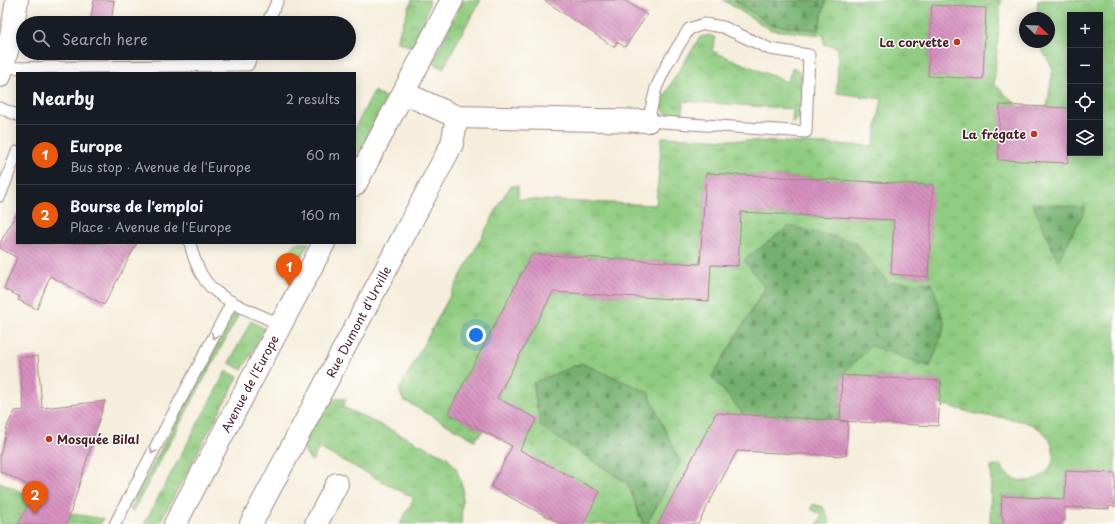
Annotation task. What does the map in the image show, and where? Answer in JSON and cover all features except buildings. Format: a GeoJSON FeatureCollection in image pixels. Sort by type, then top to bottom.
{"type":"FeatureCollection","features":[{"type":"Feature","properties":{"kind":"street"},"geometry":{"type":"LineString","coordinates":[[1,72],[11,36],[17,0]]}},
{"type":"Feature","properties":{"kind":"street"},"geometry":{"type":"LineString","coordinates":[[420,63],[437,0]]}},
{"type":"Feature","properties":{"kind":"street"},"geometry":{"type":"LineString","coordinates":[[356,183],[452,0]]}},
{"type":"Feature","properties":{"kind":"street"},"geometry":{"type":"LineString","coordinates":[[404,93],[457,117],[648,121]]}},
{"type":"Feature","properties":{"kind":"street","name":"Rue Dumont d'Urville"},"geometry":{"type":"LineString","coordinates":[[252,524],[452,144],[457,117]]}},
{"type":"Feature","properties":{"kind":"street","name":"Avenue de l'Europe"},"geometry":{"type":"LineString","coordinates":[[174,524],[323,244]]}},
{"type":"Feature","properties":{"kind":"street"},"geometry":{"type":"LineString","coordinates":[[316,524],[337,484]]}},
{"type":"Feature","properties":{"kind":"lane"},"geometry":{"type":"LineString","coordinates":[[271,16],[278,0]]}},
{"type":"Feature","properties":{"kind":"lane"},"geometry":{"type":"LineString","coordinates":[[704,24],[724,26],[770,49],[809,55],[806,132],[648,121],[656,88],[667,64],[689,29],[704,24]]}},
{"type":"Feature","properties":{"kind":"lane"},"geometry":{"type":"LineString","coordinates":[[1,72],[248,65],[250,60]]}},
{"type":"Feature","properties":{"kind":"lane"},"geometry":{"type":"LineString","coordinates":[[0,108],[16,115]]}},
{"type":"Feature","properties":{"kind":"lane"},"geometry":{"type":"LineString","coordinates":[[0,196],[16,155]]}},
{"type":"Feature","properties":{"kind":"lane"},"geometry":{"type":"LineString","coordinates":[[190,244],[192,252],[205,281],[214,290],[232,302],[281,325]]}},
{"type":"Feature","properties":{"kind":"lane"},"geometry":{"type":"LineString","coordinates":[[115,524],[232,302]]}},
{"type":"Feature","properties":{"kind":"green space"},"geometry":{"type":"Polygon","coordinates":[[[412,0],[430,0],[422,32],[414,48],[396,41],[412,0]]]}},
{"type":"Feature","properties":{"kind":"green space"},"geometry":{"type":"Polygon","coordinates":[[[463,0],[481,0],[443,69],[432,63],[463,0]]]}},
{"type":"Feature","properties":{"kind":"green space"},"geometry":{"type":"Polygon","coordinates":[[[723,0],[734,0],[771,25],[818,30],[826,0],[1001,0],[994,84],[1018,106],[1047,107],[1053,69],[1041,48],[1055,48],[1055,12],[1037,12],[1038,0],[1115,0],[1115,473],[1106,473],[1106,476],[1088,475],[1088,472],[1066,471],[1065,499],[1002,496],[1001,515],[1003,516],[1003,524],[990,524],[991,467],[1000,465],[1008,475],[1018,480],[1029,481],[1038,478],[1047,472],[1052,463],[1054,453],[1050,441],[1037,427],[1029,423],[1019,420],[981,415],[940,404],[941,381],[842,375],[871,346],[888,282],[854,242],[765,288],[712,377],[744,415],[716,414],[658,524],[647,524],[680,462],[540,426],[628,484],[643,524],[583,524],[520,450],[537,419],[497,398],[553,292],[709,301],[711,265],[738,266],[741,212],[894,220],[891,274],[928,277],[932,185],[706,173],[700,264],[532,254],[448,413],[483,431],[475,440],[403,400],[399,390],[505,194],[511,186],[518,186],[518,199],[656,205],[662,137],[873,146],[882,99],[837,93],[838,48],[824,44],[824,35],[771,30],[723,0]],[[932,6],[928,76],[948,77],[951,6],[932,6]]]}},
{"type":"Feature","properties":{"kind":"green space"},"geometry":{"type":"Polygon","coordinates":[[[734,0],[826,0],[818,30],[771,25],[734,0]]]}},
{"type":"Feature","properties":{"kind":"green space"},"geometry":{"type":"Polygon","coordinates":[[[709,35],[716,38],[712,51],[787,82],[793,67],[800,72],[803,77],[804,89],[800,118],[792,123],[793,109],[684,101],[682,118],[668,115],[664,111],[661,103],[672,82],[700,37],[709,35]]]}},
{"type":"Feature","properties":{"kind":"green space"},"geometry":{"type":"Polygon","coordinates":[[[374,91],[388,99],[356,157],[356,126],[374,91]]]}},
{"type":"Feature","properties":{"kind":"green space"},"geometry":{"type":"Polygon","coordinates":[[[1032,203],[1086,208],[1058,261],[1032,203]]]}},
{"type":"Feature","properties":{"kind":"green space"},"geometry":{"type":"Polygon","coordinates":[[[789,226],[854,242],[888,282],[932,283],[945,326],[930,367],[871,346],[842,375],[840,421],[744,415],[712,377],[765,288],[744,260],[789,226]]]}},
{"type":"Feature","properties":{"kind":"green space"},"geometry":{"type":"Polygon","coordinates":[[[294,244],[308,244],[301,257],[290,252],[294,244]]]}},
{"type":"Feature","properties":{"kind":"green space"},"geometry":{"type":"Polygon","coordinates":[[[237,313],[239,314],[133,511],[129,509],[233,315],[237,313]]]}},
{"type":"Feature","properties":{"kind":"green space"},"geometry":{"type":"Polygon","coordinates":[[[251,321],[265,329],[242,370],[229,363],[251,321]]]}},
{"type":"Feature","properties":{"kind":"green space"},"geometry":{"type":"Polygon","coordinates":[[[581,363],[648,392],[680,462],[647,524],[643,524],[628,484],[540,426],[533,383],[581,363]]]}},
{"type":"Feature","properties":{"kind":"green space"},"geometry":{"type":"Polygon","coordinates":[[[226,371],[238,377],[159,524],[144,524],[226,371]]]}},
{"type":"Feature","properties":{"kind":"green space"},"geometry":{"type":"Polygon","coordinates":[[[339,398],[346,399],[343,407],[447,457],[456,468],[463,488],[461,524],[400,524],[414,498],[319,448],[312,461],[310,460],[306,454],[304,444],[318,412],[328,403],[339,398]]]}},
{"type":"Feature","properties":{"kind":"green space"},"geometry":{"type":"Polygon","coordinates":[[[0,482],[64,512],[103,519],[100,524],[0,524],[0,482]]]}},
{"type":"Feature","properties":{"kind":"green space"},"geometry":{"type":"Polygon","coordinates":[[[813,504],[823,507],[830,522],[829,524],[818,524],[822,515],[811,509],[813,504]]]}},
{"type":"Feature","properties":{"kind":"place","name":"La corvette"},"geometry":{"type":"Point","coordinates":[957,42]}},
{"type":"Feature","properties":{"kind":"place","name":"La frégate"},"geometry":{"type":"Point","coordinates":[1034,134]}},
{"type":"Feature","properties":{"kind":"place","name":"Europe"},"geometry":{"type":"Point","coordinates":[289,286]}},
{"type":"Feature","properties":{"kind":"place","name":"Mosquée Bilal"},"geometry":{"type":"Point","coordinates":[49,439]}},
{"type":"Feature","properties":{"kind":"place","name":"Bourse de l'emploi"},"geometry":{"type":"Point","coordinates":[35,514]}}]}
